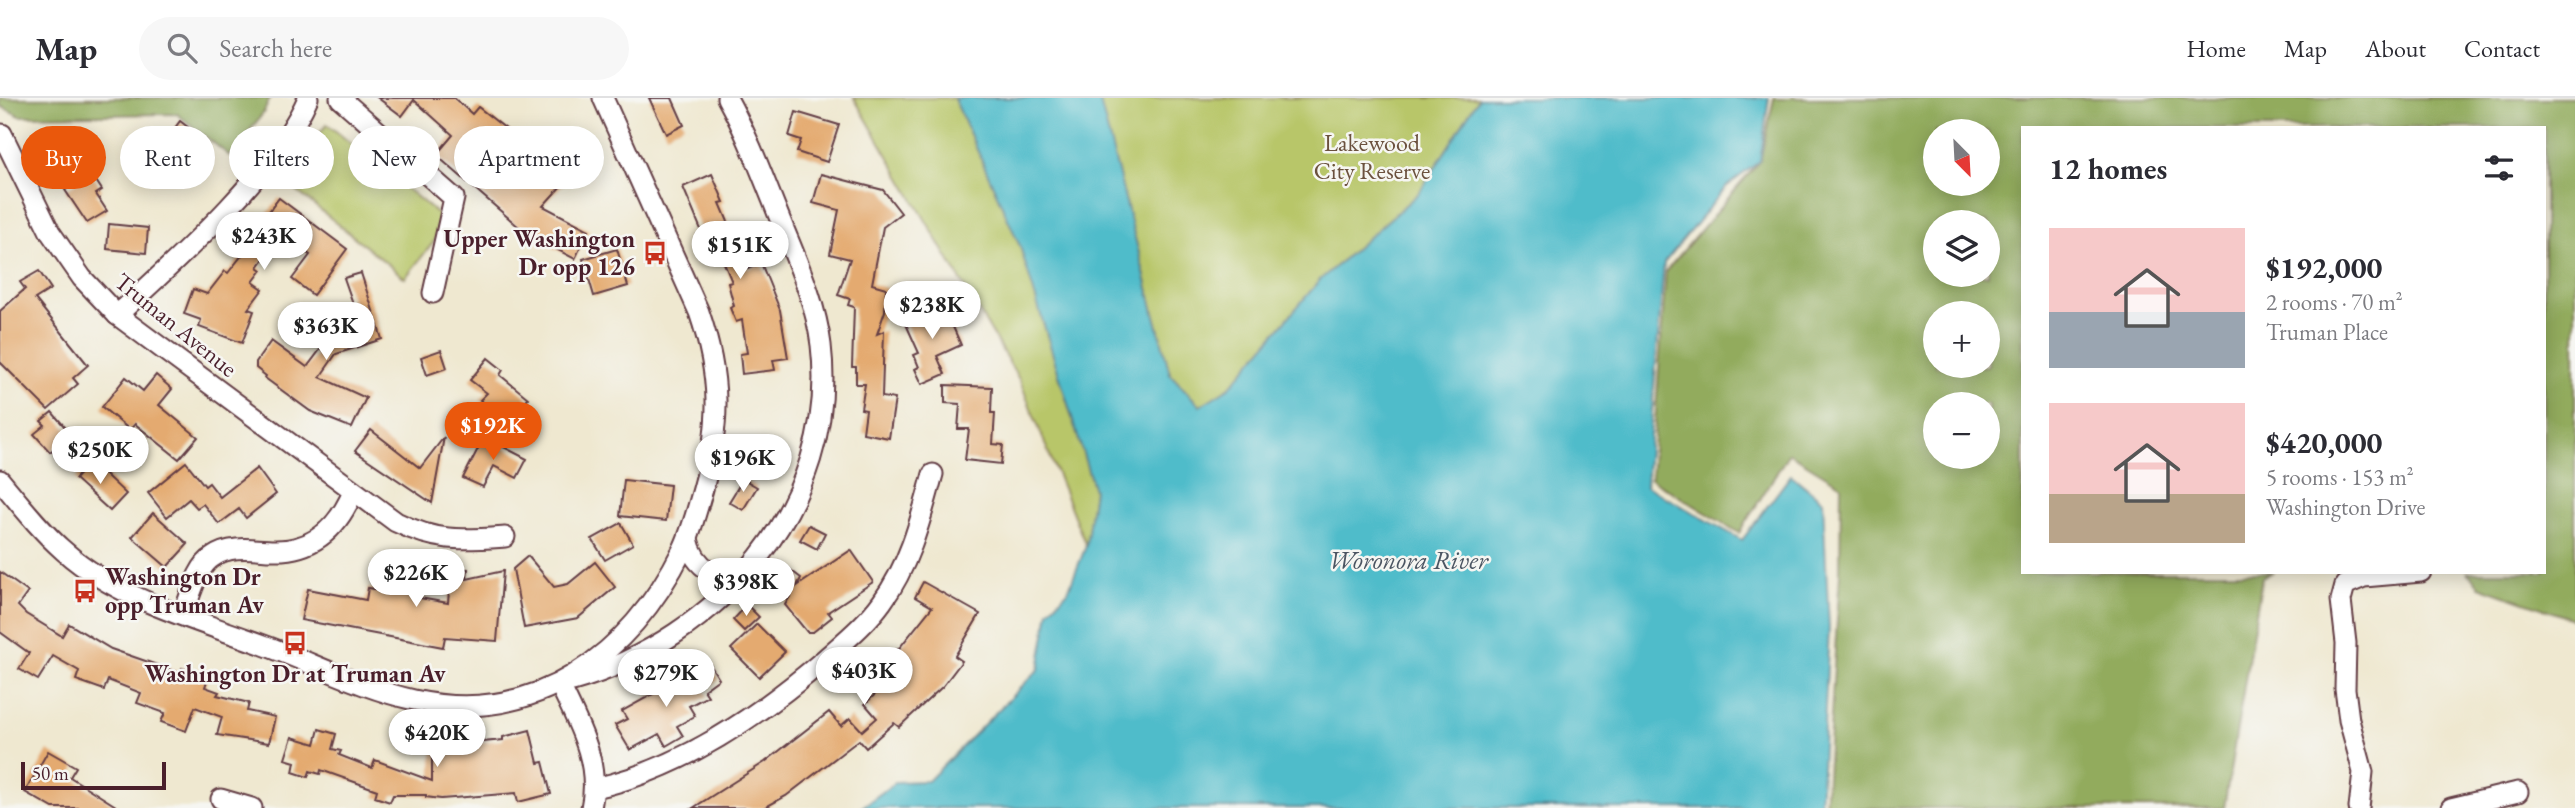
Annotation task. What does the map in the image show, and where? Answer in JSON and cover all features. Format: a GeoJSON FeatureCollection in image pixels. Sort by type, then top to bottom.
{"type":"FeatureCollection","features":[{"type":"Feature","properties":{"kind":"street"},"geometry":{"type":"LineString","coordinates":[[117,315],[173,264],[246,187],[277,147],[308,98]]}},
{"type":"Feature","properties":{"kind":"street"},"geometry":{"type":"LineString","coordinates":[[340,98],[454,198],[433,293]]}},
{"type":"Feature","properties":{"kind":"street"},"geometry":{"type":"LineString","coordinates":[[560,685],[637,622],[656,597],[688,538],[715,440],[718,408],[711,347],[680,267],[603,98]]}},
{"type":"Feature","properties":{"kind":"street"},"geometry":{"type":"LineString","coordinates":[[0,480],[41,530],[90,571],[140,598],[413,700],[441,705],[501,703],[623,664],[666,641],[712,608],[748,572],[778,531],[803,479],[813,449],[823,384],[821,344],[813,307],[756,158],[727,98]]}},
{"type":"Feature","properties":{"kind":"street","name":"Truman Avenue"},"geometry":{"type":"LineString","coordinates":[[2,134],[50,232],[82,278],[117,315],[396,522],[424,536],[453,541],[505,537]]}},
{"type":"Feature","properties":{"kind":"street"},"geometry":{"type":"LineString","coordinates":[[595,788],[650,772],[748,719],[783,694],[838,647],[871,616],[896,580],[916,534],[933,474]]}},
{"type":"Feature","properties":{"kind":"street"},"geometry":{"type":"LineString","coordinates":[[183,614],[199,576],[212,556],[241,548],[289,550],[316,541],[338,523],[353,492]]}},
{"type":"Feature","properties":{"kind":"street"},"geometry":{"type":"LineString","coordinates":[[688,538],[694,558],[709,572],[729,576],[748,572]]}},
{"type":"Feature","properties":{"kind":"street"},"geometry":{"type":"LineString","coordinates":[[2359,808],[2363,772],[2349,720],[2345,689],[2346,643],[2341,600],[2345,585],[2364,577],[2398,574]]}},
{"type":"Feature","properties":{"kind":"street"},"geometry":{"type":"LineString","coordinates":[[560,685],[586,740],[595,788],[591,808]]}},
{"type":"Feature","properties":{"kind":"street"},"geometry":{"type":"LineString","coordinates":[[2451,808],[2518,792]]}},
{"type":"Feature","properties":{"kind":"street"},"geometry":{"type":"LineString","coordinates":[[221,799],[252,808]]}},
{"type":"Feature","properties":{"kind":"green space"},"geometry":{"type":"Polygon","coordinates":[[[0,98],[270,98],[253,126],[229,126],[229,155],[215,144],[215,126],[192,126],[177,114],[20,116],[0,106],[0,98]]]}},
{"type":"Feature","properties":{"kind":"green space"},"geometry":{"type":"Polygon","coordinates":[[[854,98],[954,98],[1020,246],[1094,490],[1086,546],[1020,381],[854,98]]]}},
{"type":"Feature","properties":{"kind":"green space","name":"Lakewood City Reserve"},"geometry":{"type":"Polygon","coordinates":[[[1099,98],[1479,98],[1419,193],[1320,280],[1230,387],[1200,406],[1170,374],[1099,98]]]}},
{"type":"Feature","properties":{"kind":"green space"},"geometry":{"type":"Polygon","coordinates":[[[1774,98],[2575,98],[2575,620],[2479,586],[2470,574],[2546,574],[2546,126],[2021,126],[2021,574],[2269,574],[2262,577],[2224,808],[1825,808],[1840,573],[1841,485],[1789,453],[1739,533],[1651,479],[1666,271],[1760,161],[1774,98]]]}},
{"type":"Feature","properties":{"kind":"green space"},"geometry":{"type":"Polygon","coordinates":[[[334,130],[348,141],[348,189],[407,189],[439,215],[435,240],[405,278],[294,189],[334,189],[334,130]]]}},
{"type":"Feature","properties":{"kind":"water","name":"Woronora River"},"geometry":{"type":"Polygon","coordinates":[[[954,98],[1099,98],[1170,374],[1200,406],[1230,387],[1320,280],[1419,193],[1479,98],[1769,98],[1760,161],[1726,187],[1664,263],[1646,486],[1742,540],[1791,475],[1823,501],[1829,628],[1820,808],[861,808],[896,782],[928,781],[1039,669],[1049,611],[1068,591],[1086,546],[1094,490],[1020,246],[954,98]]]}},
{"type":"Feature","properties":{"kind":"building"},"geometry":{"type":"Polygon","coordinates":[[[378,98],[454,98],[472,114],[478,107],[502,126],[454,126],[454,171],[440,158],[440,150],[453,135],[414,100],[402,116],[378,98]]]}},
{"type":"Feature","properties":{"kind":"building"},"geometry":{"type":"Polygon","coordinates":[[[649,98],[672,98],[684,125],[666,134],[649,98]]]}},
{"type":"Feature","properties":{"kind":"building"},"geometry":{"type":"Polygon","coordinates":[[[796,112],[839,125],[827,162],[797,152],[801,140],[789,136],[796,112]]]}},
{"type":"Feature","properties":{"kind":"building"},"geometry":{"type":"Polygon","coordinates":[[[712,174],[724,202],[720,203],[748,269],[761,263],[780,310],[788,358],[773,360],[775,370],[742,374],[740,354],[747,353],[742,320],[736,322],[730,308],[734,306],[728,283],[732,282],[719,251],[706,256],[697,235],[702,232],[683,187],[712,174]]]}},
{"type":"Feature","properties":{"kind":"building"},"geometry":{"type":"Polygon","coordinates":[[[821,174],[883,190],[901,213],[883,227],[872,284],[886,288],[885,311],[877,334],[884,331],[882,397],[895,399],[889,438],[863,433],[866,410],[861,409],[865,384],[856,384],[856,367],[852,367],[854,307],[848,305],[850,299],[838,295],[850,259],[830,254],[839,210],[813,203],[821,174]]]}},
{"type":"Feature","properties":{"kind":"building"},"geometry":{"type":"Polygon","coordinates":[[[101,189],[96,194],[107,211],[87,223],[65,190],[101,189]]]}},
{"type":"Feature","properties":{"kind":"building"},"geometry":{"type":"Polygon","coordinates":[[[475,189],[558,189],[543,206],[589,230],[575,259],[527,234],[475,189]]]}},
{"type":"Feature","properties":{"kind":"building"},"geometry":{"type":"Polygon","coordinates":[[[279,198],[347,249],[313,295],[292,279],[310,255],[282,234],[258,267],[262,270],[253,282],[263,289],[248,309],[254,311],[242,343],[199,327],[201,320],[184,314],[193,289],[207,294],[225,271],[228,273],[254,240],[250,237],[279,198]]]}},
{"type":"Feature","properties":{"kind":"building"},"geometry":{"type":"Polygon","coordinates":[[[109,224],[148,228],[146,253],[107,249],[109,224]]]}},
{"type":"Feature","properties":{"kind":"building"},"geometry":{"type":"Polygon","coordinates":[[[617,249],[628,286],[594,296],[583,259],[617,249]]]}},
{"type":"Feature","properties":{"kind":"building"},"geometry":{"type":"Polygon","coordinates":[[[39,271],[51,289],[35,299],[88,365],[73,378],[78,384],[48,410],[0,362],[0,311],[25,289],[20,282],[39,271]]]}},
{"type":"Feature","properties":{"kind":"building"},"geometry":{"type":"Polygon","coordinates":[[[361,273],[382,339],[336,354],[320,377],[366,398],[352,428],[310,411],[265,378],[256,368],[256,362],[271,341],[307,367],[325,343],[320,328],[357,315],[344,278],[361,273]]]}},
{"type":"Feature","properties":{"kind":"building"},"geometry":{"type":"Polygon","coordinates":[[[943,304],[961,345],[937,356],[945,374],[922,384],[915,369],[919,367],[914,355],[919,353],[905,322],[943,304]]]}},
{"type":"Feature","properties":{"kind":"building"},"geometry":{"type":"Polygon","coordinates":[[[441,350],[447,368],[427,375],[421,357],[441,350]]]}},
{"type":"Feature","properties":{"kind":"building"},"geometry":{"type":"Polygon","coordinates":[[[488,358],[503,370],[500,375],[528,398],[507,422],[480,400],[487,393],[470,380],[488,358]]]}},
{"type":"Feature","properties":{"kind":"building"},"geometry":{"type":"Polygon","coordinates":[[[156,375],[172,389],[159,405],[198,437],[179,459],[135,424],[130,430],[102,407],[126,377],[143,391],[156,375]]]}},
{"type":"Feature","properties":{"kind":"building"},"geometry":{"type":"Polygon","coordinates":[[[945,385],[992,387],[991,413],[995,413],[993,444],[1003,445],[1001,464],[965,460],[969,429],[958,429],[960,404],[945,403],[945,385]]]}},
{"type":"Feature","properties":{"kind":"building"},"geometry":{"type":"Polygon","coordinates":[[[52,412],[83,448],[72,458],[60,444],[50,452],[34,434],[45,425],[41,421],[52,412]]]}},
{"type":"Feature","properties":{"kind":"building"},"geometry":{"type":"Polygon","coordinates":[[[371,430],[420,468],[444,437],[432,503],[355,451],[371,430]]]}},
{"type":"Feature","properties":{"kind":"building"},"geometry":{"type":"Polygon","coordinates":[[[484,437],[527,459],[517,478],[494,466],[483,487],[463,478],[484,437]]]}},
{"type":"Feature","properties":{"kind":"building"},"geometry":{"type":"Polygon","coordinates":[[[91,461],[126,494],[110,511],[75,479],[91,461]]]}},
{"type":"Feature","properties":{"kind":"building"},"geometry":{"type":"Polygon","coordinates":[[[186,462],[205,486],[209,483],[220,497],[257,468],[276,494],[246,518],[239,509],[219,524],[203,504],[197,508],[189,499],[167,517],[148,493],[186,462]]]}},
{"type":"Feature","properties":{"kind":"building"},"geometry":{"type":"Polygon","coordinates":[[[743,479],[757,487],[743,510],[729,502],[743,479]]]}},
{"type":"Feature","properties":{"kind":"building"},"geometry":{"type":"Polygon","coordinates":[[[624,480],[670,485],[666,521],[620,516],[624,480]]]}},
{"type":"Feature","properties":{"kind":"building"},"geometry":{"type":"Polygon","coordinates":[[[153,513],[188,544],[167,567],[132,537],[153,513]]]}},
{"type":"Feature","properties":{"kind":"building"},"geometry":{"type":"Polygon","coordinates":[[[621,523],[633,544],[605,560],[592,539],[621,523]]]}},
{"type":"Feature","properties":{"kind":"building"},"geometry":{"type":"Polygon","coordinates":[[[809,525],[825,533],[817,549],[800,540],[809,525]]]}},
{"type":"Feature","properties":{"kind":"building"},"geometry":{"type":"Polygon","coordinates":[[[851,550],[873,582],[828,612],[832,617],[813,632],[807,632],[785,605],[792,593],[774,580],[785,566],[801,578],[797,586],[851,550]]]}},
{"type":"Feature","properties":{"kind":"building"},"geometry":{"type":"Polygon","coordinates":[[[528,556],[554,587],[568,584],[595,562],[615,587],[578,618],[524,628],[513,569],[528,556]]]}},
{"type":"Feature","properties":{"kind":"building"},"geometry":{"type":"Polygon","coordinates":[[[400,561],[420,565],[414,597],[448,603],[451,568],[468,569],[467,579],[503,571],[497,641],[445,637],[443,647],[301,620],[308,589],[366,600],[368,588],[394,592],[400,561]]]}},
{"type":"Feature","properties":{"kind":"building"},"geometry":{"type":"Polygon","coordinates":[[[0,572],[28,592],[18,606],[26,614],[62,636],[69,624],[111,649],[180,673],[182,668],[208,678],[205,687],[219,692],[217,695],[249,703],[247,711],[275,717],[269,743],[217,735],[222,717],[195,707],[186,731],[161,722],[165,713],[137,703],[141,693],[108,680],[104,690],[76,680],[79,671],[53,656],[38,680],[19,669],[29,653],[0,632],[0,572]]]}},
{"type":"Feature","properties":{"kind":"building"},"geometry":{"type":"Polygon","coordinates":[[[923,582],[980,614],[955,656],[962,661],[943,686],[899,727],[894,723],[866,748],[859,740],[786,796],[764,808],[693,808],[765,762],[829,712],[841,726],[850,718],[862,731],[877,718],[865,704],[888,682],[876,669],[900,647],[932,607],[915,597],[923,582]]]}},
{"type":"Feature","properties":{"kind":"building"},"geometry":{"type":"Polygon","coordinates":[[[747,605],[759,617],[744,631],[733,620],[747,605]]]}},
{"type":"Feature","properties":{"kind":"building"},"geometry":{"type":"Polygon","coordinates":[[[757,624],[785,652],[759,677],[731,649],[757,624]]]}},
{"type":"Feature","properties":{"kind":"building"},"geometry":{"type":"Polygon","coordinates":[[[709,663],[719,679],[704,690],[708,696],[689,706],[695,716],[677,726],[683,736],[666,746],[659,734],[630,750],[615,725],[627,719],[622,711],[709,663]]]}},
{"type":"Feature","properties":{"kind":"building"},"geometry":{"type":"Polygon","coordinates":[[[319,729],[336,734],[332,749],[341,751],[339,755],[372,768],[375,760],[432,781],[432,745],[473,745],[503,740],[503,737],[530,730],[538,763],[543,762],[551,794],[518,802],[516,793],[441,799],[426,795],[393,795],[390,802],[375,797],[377,790],[321,770],[320,774],[310,771],[308,777],[293,772],[295,762],[285,759],[292,737],[315,744],[319,729]]]}},
{"type":"Feature","properties":{"kind":"building"},"geometry":{"type":"Polygon","coordinates":[[[48,751],[76,767],[70,777],[119,808],[53,808],[25,792],[48,751]]]}},
{"type":"Feature","properties":{"kind":"place","name":"Upper Washington Dr opp 126"},"geometry":{"type":"Point","coordinates":[655,253]}},
{"type":"Feature","properties":{"kind":"place","name":"Washington Dr opp Truman Av"},"geometry":{"type":"Point","coordinates":[85,591]}},
{"type":"Feature","properties":{"kind":"place","name":"Washington Dr at Truman Av"},"geometry":{"type":"Point","coordinates":[295,643]}}]}
